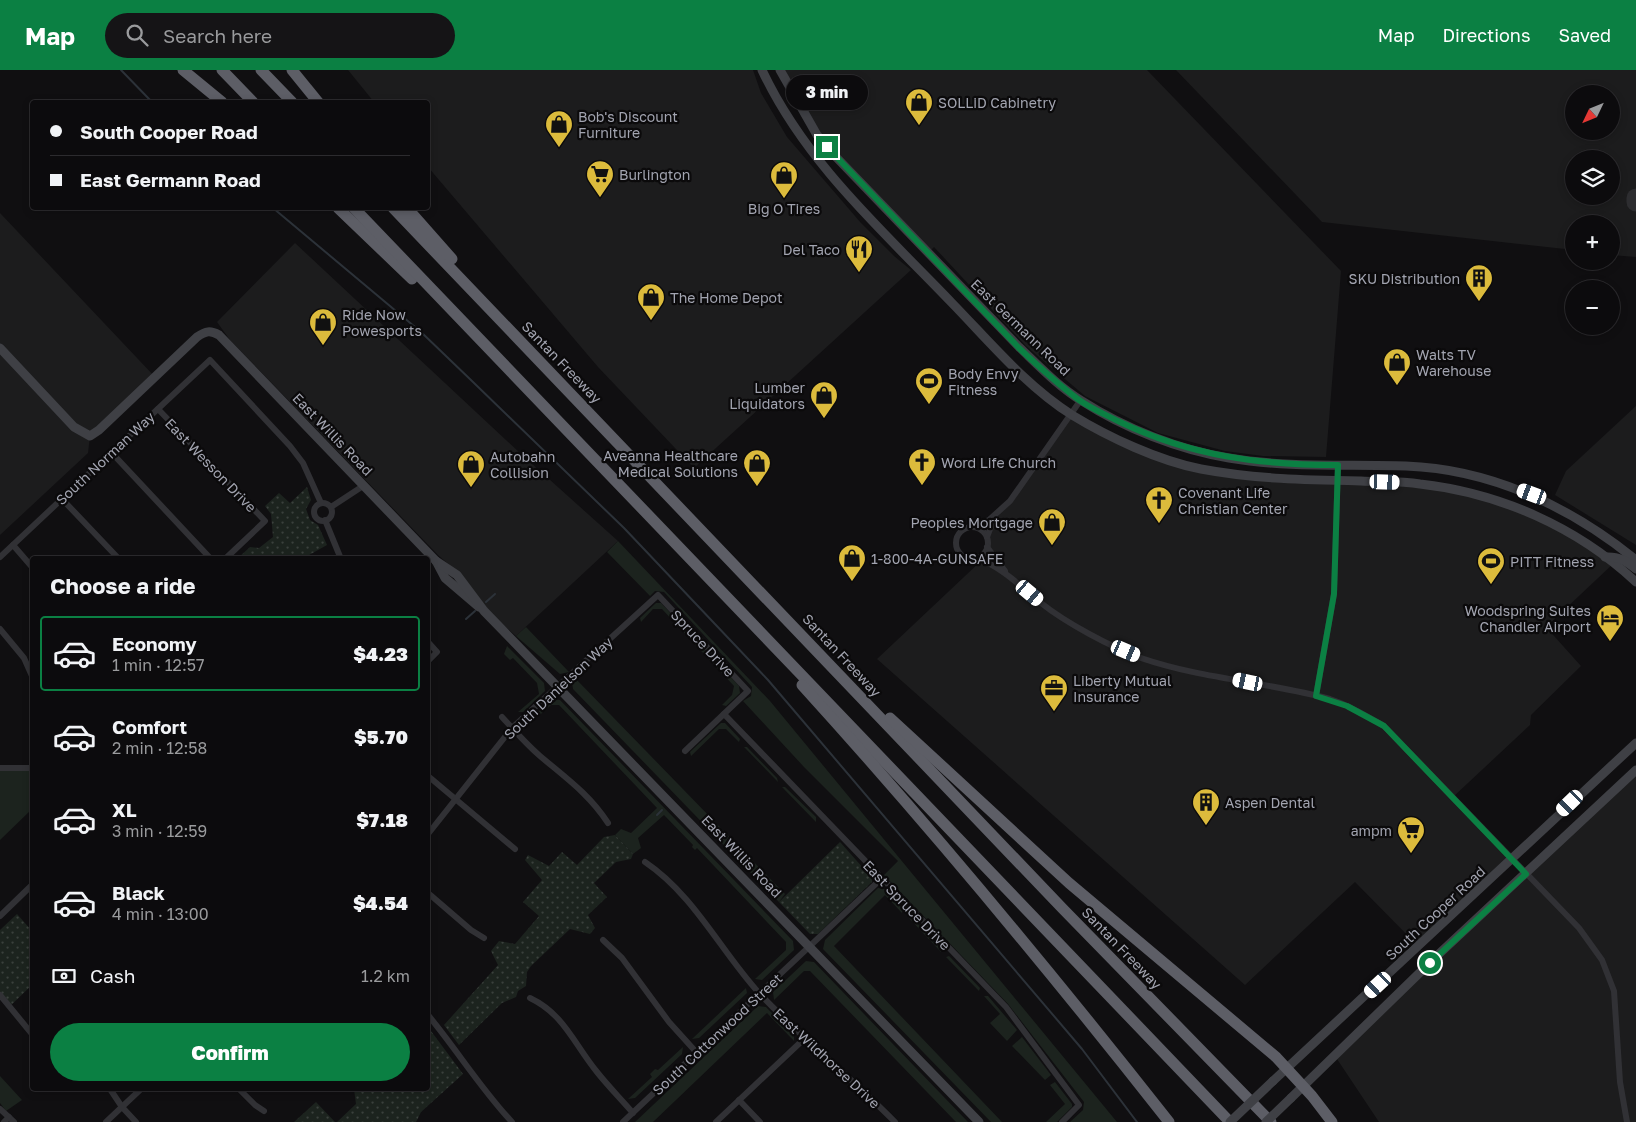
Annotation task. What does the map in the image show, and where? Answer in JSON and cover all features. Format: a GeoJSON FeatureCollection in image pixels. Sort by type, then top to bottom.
{"type":"FeatureCollection","features":[{"type":"Feature","properties":{"kind":"highway"},"geometry":{"type":"LineString","coordinates":[[184,70],[220,100]]}},
{"type":"Feature","properties":{"kind":"highway"},"geometry":{"type":"LineString","coordinates":[[222,70],[251,100]]}},
{"type":"Feature","properties":{"kind":"highway"},"geometry":{"type":"LineString","coordinates":[[261,70],[290,100]]}},
{"type":"Feature","properties":{"kind":"highway"},"geometry":{"type":"LineString","coordinates":[[292,70],[316,100]]}},
{"type":"Feature","properties":{"kind":"highway"},"geometry":{"type":"LineString","coordinates":[[340,210],[424,290],[460,318]]}},
{"type":"Feature","properties":{"kind":"highway"},"geometry":{"type":"LineString","coordinates":[[356,210],[783,653],[1230,1122]]}},
{"type":"Feature","properties":{"kind":"highway","name":"Santan Freeway"},"geometry":{"type":"LineString","coordinates":[[395,210],[1270,1122]]}},
{"type":"Feature","properties":{"kind":"highway"},"geometry":{"type":"LineString","coordinates":[[409,210],[523,334],[540,360]]}},
{"type":"Feature","properties":{"kind":"highway"},"geometry":{"type":"LineString","coordinates":[[783,653],[802,684],[885,775],[965,869],[1170,1122]]}},
{"type":"Feature","properties":{"kind":"highway"},"geometry":{"type":"LineString","coordinates":[[862,698],[892,720],[1069,883],[1276,1057],[1303,1086],[1332,1122]]}},
{"type":"Feature","properties":{"kind":"main road"},"geometry":{"type":"LineString","coordinates":[[762,70],[802,140],[846,193],[1009,361],[1071,414],[1123,442],[1197,468],[1250,476],[1417,483],[1484,496],[1544,518],[1605,557],[1636,582]]}},
{"type":"Feature","properties":{"kind":"main road","name":"East Germann Road"},"geometry":{"type":"LineString","coordinates":[[780,70],[817,135],[837,158],[1019,348],[1080,401],[1157,439],[1227,458],[1266,463],[1408,466],[1497,482],[1532,494],[1561,510],[1612,541],[1636,560]]}},
{"type":"Feature","properties":{"kind":"main road","name":"East Willis Road"},"geometry":{"type":"LineString","coordinates":[[0,348],[74,427],[90,436],[99,430],[197,337],[207,331],[219,335],[436,561],[445,578],[484,611],[559,686],[979,1122]]}},
{"type":"Feature","properties":{"kind":"main road"},"geometry":{"type":"LineString","coordinates":[[1605,557],[1615,556],[1636,569]]}},
{"type":"Feature","properties":{"kind":"main road","name":"South Cooper Road"},"geometry":{"type":"LineString","coordinates":[[1230,1122],[1636,743]]}},
{"type":"Feature","properties":{"kind":"main road"},"geometry":{"type":"LineString","coordinates":[[1266,1122],[1636,770]]}},
{"type":"Feature","properties":{"kind":"street","name":"South Norman Way"},"geometry":{"type":"LineString","coordinates":[[0,557],[210,360],[290,446],[302,463],[321,502]]}},
{"type":"Feature","properties":{"kind":"street"},"geometry":{"type":"LineString","coordinates":[[1080,401],[1024,483],[995,516],[980,525],[969,527],[960,532],[957,536],[957,547],[962,555],[977,558],[1005,571],[1043,604],[1072,623],[1142,658],[1182,670],[1331,700],[1353,709],[1384,726],[1579,928],[1597,952],[1609,976],[1616,1006],[1620,1082],[1628,1122]]}},
{"type":"Feature","properties":{"kind":"street","name":"East Wesson Drive"},"geometry":{"type":"LineString","coordinates":[[158,409],[265,522],[228,556]]}},
{"type":"Feature","properties":{"kind":"street"},"geometry":{"type":"LineString","coordinates":[[111,452],[208,556]]}},
{"type":"Feature","properties":{"kind":"street"},"geometry":{"type":"LineString","coordinates":[[1316,696],[1333,602],[1338,465]]}},
{"type":"Feature","properties":{"kind":"street"},"geometry":{"type":"LineString","coordinates":[[331,507],[363,486]]}},
{"type":"Feature","properties":{"kind":"street"},"geometry":{"type":"LineString","coordinates":[[62,498],[116,556]]}},
{"type":"Feature","properties":{"kind":"street"},"geometry":{"type":"LineString","coordinates":[[321,502],[327,503],[331,507],[331,515],[325,520],[320,520],[314,514],[314,508],[321,502]]}},
{"type":"Feature","properties":{"kind":"street"},"geometry":{"type":"LineString","coordinates":[[977,558],[983,554],[987,547],[987,537],[995,516]]}},
{"type":"Feature","properties":{"kind":"street"},"geometry":{"type":"LineString","coordinates":[[325,520],[340,556]]}},
{"type":"Feature","properties":{"kind":"street"},"geometry":{"type":"LineString","coordinates":[[969,527],[980,529],[987,537]]}},
{"type":"Feature","properties":{"kind":"street"},"geometry":{"type":"LineString","coordinates":[[13,545],[30,565]]}},
{"type":"Feature","properties":{"kind":"street"},"geometry":{"type":"LineString","coordinates":[[987,547],[1002,564],[1005,571]]}},
{"type":"Feature","properties":{"kind":"street","name":"South Danielson Way"},"geometry":{"type":"LineString","coordinates":[[430,831],[512,728],[658,595]]}},
{"type":"Feature","properties":{"kind":"street","name":"Spruce Drive"},"geometry":{"type":"LineString","coordinates":[[658,595],[748,691],[724,714]]}},
{"type":"Feature","properties":{"kind":"street"},"geometry":{"type":"LineString","coordinates":[[0,629],[24,658],[30,672]]}},
{"type":"Feature","properties":{"kind":"street"},"geometry":{"type":"LineString","coordinates":[[430,644],[437,652],[430,658]]}},
{"type":"Feature","properties":{"kind":"street"},"geometry":{"type":"LineString","coordinates":[[685,751],[724,714]]}},
{"type":"Feature","properties":{"kind":"street","name":"East Spruce Drive"},"geometry":{"type":"LineString","coordinates":[[724,714],[1006,1007],[1079,1105],[1062,1122]]}},
{"type":"Feature","properties":{"kind":"street"},"geometry":{"type":"LineString","coordinates":[[502,717],[539,755],[571,780],[600,810],[608,823]]}},
{"type":"Feature","properties":{"kind":"street"},"geometry":{"type":"LineString","coordinates":[[0,768],[30,768]]}},
{"type":"Feature","properties":{"kind":"street"},"geometry":{"type":"LineString","coordinates":[[430,778],[454,800],[515,849]]}},
{"type":"Feature","properties":{"kind":"street","name":"East Wildhorse Drive"},"geometry":{"type":"LineString","coordinates":[[644,862],[660,872],[698,913],[716,934],[734,964],[804,1039],[894,1122]]}},
{"type":"Feature","properties":{"kind":"street","name":"South Cottonwood Street"},"geometry":{"type":"LineString","coordinates":[[623,1122],[881,879]]}},
{"type":"Feature","properties":{"kind":"street"},"geometry":{"type":"LineString","coordinates":[[0,916],[30,887]]}},
{"type":"Feature","properties":{"kind":"street"},"geometry":{"type":"LineString","coordinates":[[430,895],[471,930],[484,938]]}},
{"type":"Feature","properties":{"kind":"street"},"geometry":{"type":"LineString","coordinates":[[603,940],[622,958],[669,1022],[697,1053]]}},
{"type":"Feature","properties":{"kind":"street"},"geometry":{"type":"LineString","coordinates":[[0,995],[30,1032]]}},
{"type":"Feature","properties":{"kind":"street"},"geometry":{"type":"LineString","coordinates":[[530,998],[546,1006],[568,1029],[596,1071],[633,1112]]}},
{"type":"Feature","properties":{"kind":"street"},"geometry":{"type":"LineString","coordinates":[[430,1017],[446,1036],[490,1098],[512,1122]]}},
{"type":"Feature","properties":{"kind":"street"},"geometry":{"type":"LineString","coordinates":[[716,1122],[804,1039]]}},
{"type":"Feature","properties":{"kind":"street"},"geometry":{"type":"LineString","coordinates":[[111,1091],[122,1107],[136,1122]]}},
{"type":"Feature","properties":{"kind":"street"},"geometry":{"type":"LineString","coordinates":[[106,1122],[139,1091]]}},
{"type":"Feature","properties":{"kind":"street"},"geometry":{"type":"LineString","coordinates":[[241,1091],[264,1111]]}},
{"type":"Feature","properties":{"kind":"street"},"geometry":{"type":"LineString","coordinates":[[740,1100],[760,1122]]}},
{"type":"Feature","properties":{"kind":"street"},"geometry":{"type":"LineString","coordinates":[[0,1103],[12,1119]]}},
{"type":"Feature","properties":{"kind":"street"},"geometry":{"type":"LineString","coordinates":[[0,1109],[12,1119]]}},
{"type":"Feature","properties":{"kind":"street"},"geometry":{"type":"LineString","coordinates":[[4,1122],[12,1119]]}},
{"type":"Feature","properties":{"kind":"shaded area"},"geometry":{"type":"Polygon","coordinates":[[[348,70],[753,70],[761,93],[787,137],[861,223],[911,270],[694,468],[598,367],[430,169],[430,100],[372,100],[348,70]]]}},
{"type":"Feature","properties":{"kind":"shaded area"},"geometry":{"type":"Polygon","coordinates":[[[780,70],[1147,70],[1341,271],[1326,457],[1263,456],[1225,451],[1158,433],[1085,396],[1026,346],[934,247],[928,253],[837,158],[780,70]]]}},
{"type":"Feature","properties":{"kind":"shaded area"},"geometry":{"type":"Polygon","coordinates":[[[1176,70],[1636,70],[1636,257],[1620,256],[1620,215],[1565,215],[1565,249],[1322,222],[1176,70]]]}},
{"type":"Feature","properties":{"kind":"shaded area"},"geometry":{"type":"Polygon","coordinates":[[[0,213],[155,377],[90,436],[88,453],[0,535],[0,213]]]}},
{"type":"Feature","properties":{"kind":"shaded area"},"geometry":{"type":"Polygon","coordinates":[[[295,243],[520,453],[618,541],[516,636],[493,616],[453,568],[439,556],[230,340],[217,322],[295,243]]]}},
{"type":"Feature","properties":{"kind":"shaded area"},"geometry":{"type":"Polygon","coordinates":[[[1636,406],[1636,545],[1555,495],[1566,471],[1636,406]]]}},
{"type":"Feature","properties":{"kind":"shaded area"},"geometry":{"type":"Polygon","coordinates":[[[1071,414],[1123,441],[1203,469],[1417,483],[1517,507],[1614,563],[1546,627],[1581,666],[1531,715],[1530,725],[1453,797],[1512,859],[1419,947],[1355,882],[1245,985],[877,659],[982,560],[998,569],[987,547],[987,537],[993,523],[1071,414]]]}},
{"type":"Feature","properties":{"kind":"shaded area"},"geometry":{"type":"Polygon","coordinates":[[[307,487],[311,500],[306,509],[310,520],[318,525],[327,545],[307,556],[240,556],[250,547],[259,548],[273,537],[271,514],[265,506],[279,493],[290,503],[307,487]]]}},
{"type":"Feature","properties":{"kind":"shaded area"},"geometry":{"type":"Polygon","coordinates":[[[618,541],[770,701],[1117,1122],[1070,1122],[1083,1110],[1084,1102],[1008,1004],[884,875],[898,861],[804,767],[743,701],[751,696],[752,687],[664,592],[655,591],[650,596],[607,552],[618,541]]]}},
{"type":"Feature","properties":{"kind":"shaded area"},"geometry":{"type":"Polygon","coordinates":[[[656,603],[661,603],[739,686],[740,693],[726,706],[722,705],[732,695],[734,686],[662,609],[653,609],[641,622],[640,618],[656,603]]]}},
{"type":"Feature","properties":{"kind":"shaded area"},"geometry":{"type":"Polygon","coordinates":[[[526,627],[569,672],[560,674],[516,636],[526,627]]]}},
{"type":"Feature","properties":{"kind":"shaded area"},"geometry":{"type":"Polygon","coordinates":[[[507,646],[544,683],[545,691],[523,712],[518,712],[539,694],[537,683],[513,658],[510,660],[504,654],[507,646]]]}},
{"type":"Feature","properties":{"kind":"shaded area"},"geometry":{"type":"Polygon","coordinates":[[[575,678],[785,894],[779,902],[573,689],[572,682],[575,678]]]}},
{"type":"Feature","properties":{"kind":"shaded area"},"geometry":{"type":"Polygon","coordinates":[[[552,699],[560,700],[793,941],[794,950],[762,980],[755,979],[786,950],[786,942],[697,848],[695,850],[692,847],[693,845],[664,815],[638,838],[641,848],[633,854],[615,835],[621,829],[631,833],[657,808],[559,705],[551,705],[523,730],[524,725],[552,699]]]}},
{"type":"Feature","properties":{"kind":"shaded area"},"geometry":{"type":"Polygon","coordinates":[[[721,723],[725,723],[740,739],[739,742],[726,729],[719,729],[691,756],[690,752],[721,723]]]}},
{"type":"Feature","properties":{"kind":"shaded area"},"geometry":{"type":"Polygon","coordinates":[[[744,747],[747,747],[777,778],[778,782],[744,747]]]}},
{"type":"Feature","properties":{"kind":"shaded area"},"geometry":{"type":"Polygon","coordinates":[[[0,768],[30,768],[30,811],[0,840],[0,768]]]}},
{"type":"Feature","properties":{"kind":"shaded area"},"geometry":{"type":"Polygon","coordinates":[[[1636,770],[1636,1122],[1379,1122],[1335,1056],[1636,770]]]}},
{"type":"Feature","properties":{"kind":"shaded area"},"geometry":{"type":"Polygon","coordinates":[[[782,787],[785,787],[816,817],[816,822],[782,787]]]}},
{"type":"Feature","properties":{"kind":"shaded area"},"geometry":{"type":"Polygon","coordinates":[[[615,835],[633,854],[631,859],[616,862],[594,883],[607,897],[588,915],[595,928],[590,934],[570,929],[531,966],[527,972],[526,986],[518,991],[516,997],[502,1003],[459,1045],[444,1025],[498,965],[491,951],[499,941],[515,944],[539,916],[523,902],[542,880],[525,860],[528,855],[549,866],[562,852],[577,865],[604,837],[615,835]]]}},
{"type":"Feature","properties":{"kind":"shaded area"},"geometry":{"type":"Polygon","coordinates":[[[840,842],[872,878],[872,882],[818,934],[810,934],[779,902],[840,842]]]}},
{"type":"Feature","properties":{"kind":"shaded area"},"geometry":{"type":"Polygon","coordinates":[[[878,888],[885,889],[903,909],[902,913],[885,895],[834,946],[1002,1122],[991,1122],[823,949],[825,940],[878,888]]]}},
{"type":"Feature","properties":{"kind":"shaded area"},"geometry":{"type":"Polygon","coordinates":[[[17,914],[30,929],[30,987],[9,1007],[0,995],[0,930],[17,914]]]}},
{"type":"Feature","properties":{"kind":"shaded area"},"geometry":{"type":"Polygon","coordinates":[[[908,917],[911,917],[941,948],[941,952],[908,917]]]}},
{"type":"Feature","properties":{"kind":"shaded area"},"geometry":{"type":"Polygon","coordinates":[[[949,956],[980,988],[979,991],[946,957],[949,956]]]}},
{"type":"Feature","properties":{"kind":"shaded area"},"geometry":{"type":"Polygon","coordinates":[[[806,961],[814,962],[968,1122],[956,1122],[810,971],[804,971],[774,1000],[773,992],[806,961]]]}},
{"type":"Feature","properties":{"kind":"shaded area"},"geometry":{"type":"Polygon","coordinates":[[[746,988],[747,993],[699,1038],[692,1039],[746,988]]]}},
{"type":"Feature","properties":{"kind":"shaded area"},"geometry":{"type":"Polygon","coordinates":[[[984,996],[988,996],[1017,1030],[1007,1041],[990,1023],[1000,1014],[984,996]]]}},
{"type":"Feature","properties":{"kind":"shaded area"},"geometry":{"type":"Polygon","coordinates":[[[758,1006],[766,1007],[794,1036],[794,1041],[767,1013],[653,1122],[635,1122],[758,1006]]]}},
{"type":"Feature","properties":{"kind":"shaded area"},"geometry":{"type":"Polygon","coordinates":[[[430,1030],[463,1074],[421,1112],[416,1122],[337,1122],[356,1104],[354,1091],[430,1091],[430,1030]]]}},
{"type":"Feature","properties":{"kind":"shaded area"},"geometry":{"type":"Polygon","coordinates":[[[1022,1037],[1051,1075],[1045,1080],[1012,1046],[1022,1037]]]}},
{"type":"Feature","properties":{"kind":"shaded area"},"geometry":{"type":"Polygon","coordinates":[[[683,1047],[682,1054],[635,1098],[628,1099],[652,1077],[650,1074],[655,1069],[658,1070],[683,1047]]]}},
{"type":"Feature","properties":{"kind":"shaded area"},"geometry":{"type":"Polygon","coordinates":[[[0,1076],[22,1100],[6,1111],[0,1103],[0,1076]]]}},
{"type":"Feature","properties":{"kind":"shaded area"},"geometry":{"type":"Polygon","coordinates":[[[1055,1082],[1072,1104],[1072,1107],[1057,1122],[1046,1122],[1065,1104],[1050,1085],[1055,1082]]]}},
{"type":"Feature","properties":{"kind":"shaded area"},"geometry":{"type":"Polygon","coordinates":[[[316,1102],[335,1122],[294,1122],[316,1102]]]}},
{"type":"Feature","properties":{"kind":"waterway"},"geometry":{"type":"LineString","coordinates":[[121,70],[150,100]]}},
{"type":"Feature","properties":{"kind":"waterway"},"geometry":{"type":"LineString","coordinates":[[275,210],[421,332],[624,528],[768,680],[1082,1049],[1137,1122]]}},
{"type":"Feature","properties":{"kind":"waterway"},"geometry":{"type":"LineString","coordinates":[[486,602],[495,594]]}},
{"type":"Feature","properties":{"kind":"waterway"},"geometry":{"type":"LineString","coordinates":[[466,619],[475,611]]}},
{"type":"Feature","properties":{"kind":"waterway"},"geometry":{"type":"LineString","coordinates":[[657,815],[662,810]]}},
{"type":"Feature","properties":{"kind":"place","name":"SOLLiD Cabinetry"},"geometry":{"type":"Point","coordinates":[919,126]}},
{"type":"Feature","properties":{"kind":"place","name":"Bob's Discount Furniture"},"geometry":{"type":"Point","coordinates":[559,148]}},
{"type":"Feature","properties":{"kind":"place","name":"Burlington"},"geometry":{"type":"Point","coordinates":[600,198]}},
{"type":"Feature","properties":{"kind":"place","name":"Big O Tires"},"geometry":{"type":"Point","coordinates":[784,199]}},
{"type":"Feature","properties":{"kind":"place","name":"Del Taco"},"geometry":{"type":"Point","coordinates":[859,273]}},
{"type":"Feature","properties":{"kind":"place","name":"SKU Distribution"},"geometry":{"type":"Point","coordinates":[1479,302]}},
{"type":"Feature","properties":{"kind":"place","name":"The Home Depot"},"geometry":{"type":"Point","coordinates":[651,321]}},
{"type":"Feature","properties":{"kind":"place","name":"Ride Now Powesports"},"geometry":{"type":"Point","coordinates":[323,346]}},
{"type":"Feature","properties":{"kind":"place","name":"Walts TV Warehouse"},"geometry":{"type":"Point","coordinates":[1397,386]}},
{"type":"Feature","properties":{"kind":"place","name":"Body Envy Fitness"},"geometry":{"type":"Point","coordinates":[929,405]}},
{"type":"Feature","properties":{"kind":"place","name":"Lumber Liquidators"},"geometry":{"type":"Point","coordinates":[824,419]}},
{"type":"Feature","properties":{"kind":"place","name":"Word Life Church"},"geometry":{"type":"Point","coordinates":[922,486]}},
{"type":"Feature","properties":{"kind":"place","name":"Aveanna Healthcare Medical Solutions"},"geometry":{"type":"Point","coordinates":[757,487]}},
{"type":"Feature","properties":{"kind":"place","name":"Autobahn Collision"},"geometry":{"type":"Point","coordinates":[471,488]}},
{"type":"Feature","properties":{"kind":"place","name":"Covenant Life Christian Center"},"geometry":{"type":"Point","coordinates":[1159,524]}},
{"type":"Feature","properties":{"kind":"place","name":"Peoples Mortgage"},"geometry":{"type":"Point","coordinates":[1052,546]}},
{"type":"Feature","properties":{"kind":"place","name":"1-800-4A-GUNSAFE"},"geometry":{"type":"Point","coordinates":[852,582]}},
{"type":"Feature","properties":{"kind":"place","name":"PITT Fitness"},"geometry":{"type":"Point","coordinates":[1491,585]}},
{"type":"Feature","properties":{"kind":"place","name":"Woodspring Suites Chandler Airport"},"geometry":{"type":"Point","coordinates":[1610,642]}},
{"type":"Feature","properties":{"kind":"place","name":"Liberty Mutual Insurance"},"geometry":{"type":"Point","coordinates":[1054,712]}},
{"type":"Feature","properties":{"kind":"place","name":"Aspen Dental"},"geometry":{"type":"Point","coordinates":[1206,826]}},
{"type":"Feature","properties":{"kind":"place","name":"ampm"},"geometry":{"type":"Point","coordinates":[1411,854]}},
{"type":"Feature","properties":{"kind":"route"},"geometry":{"type":"LineString","coordinates":[[827,147],[1019,348],[1080,401],[1157,439],[1227,458],[1266,463],[1338,465],[1336,481],[1336,566],[1334,594],[1316,696],[1359,711],[1384,726],[1526,874],[1430,963]]}}]}
